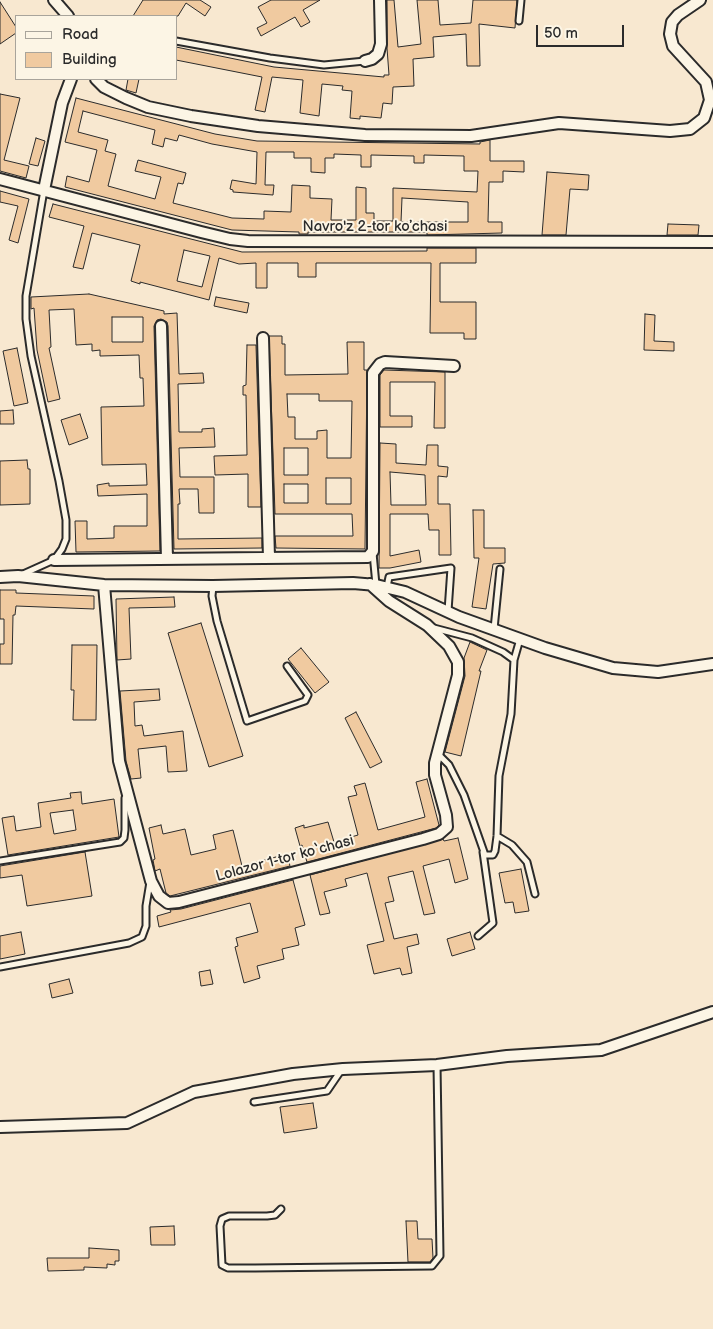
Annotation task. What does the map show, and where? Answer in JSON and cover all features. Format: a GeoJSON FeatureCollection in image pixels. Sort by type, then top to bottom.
{"type":"FeatureCollection","features":[{"type":"Feature","properties":{"kind":"street"},"geometry":{"type":"LineString","coordinates":[[54,0],[67,15]]}},
{"type":"Feature","properties":{"kind":"street"},"geometry":{"type":"LineString","coordinates":[[364,61],[372,60],[378,54],[381,44],[380,0]]}},
{"type":"Feature","properties":{"kind":"street"},"geometry":{"type":"LineString","coordinates":[[97,80],[104,87],[148,107],[191,116],[258,126],[365,135],[471,136],[559,123],[670,132],[690,129],[704,118],[710,100],[706,82],[673,46],[670,34],[672,22],[678,15],[700,0]]}},
{"type":"Feature","properties":{"kind":"street"},"geometry":{"type":"LineString","coordinates":[[44,190],[62,103],[71,80]]}},
{"type":"Feature","properties":{"kind":"street"},"geometry":{"type":"LineString","coordinates":[[0,179],[201,232],[248,241],[713,242]]}},
{"type":"Feature","properties":{"kind":"street"},"geometry":{"type":"LineString","coordinates":[[161,326],[167,559]]}},
{"type":"Feature","properties":{"kind":"street"},"geometry":{"type":"LineString","coordinates":[[263,338],[269,558]]}},
{"type":"Feature","properties":{"kind":"street"},"geometry":{"type":"LineString","coordinates":[[54,560],[368,557],[373,551],[372,373],[380,364],[385,362],[454,366]]}},
{"type":"Feature","properties":{"kind":"street"},"geometry":{"type":"LineString","coordinates":[[0,576],[18,576],[104,585],[373,584],[404,592],[520,639],[613,668],[658,672],[713,664]]}},
{"type":"Feature","properties":{"kind":"street","name":"Lolazor 1-tor ko‘chasi"},"geometry":{"type":"LineString","coordinates":[[104,585],[119,761],[151,881],[159,896],[168,903],[179,902],[440,834],[447,827],[435,775],[438,753],[458,675],[458,662],[449,646],[430,627],[388,601],[373,584]]}},
{"type":"Feature","properties":{"kind":"street"},"geometry":{"type":"LineString","coordinates":[[0,1127],[127,1123],[194,1092],[293,1074],[343,1069],[437,1065],[507,1056],[601,1050],[713,1012]]}},
{"type":"Feature","properties":{"kind":"lane"},"geometry":{"type":"LineString","coordinates":[[519,21],[521,0]]}},
{"type":"Feature","properties":{"kind":"lane"},"geometry":{"type":"LineString","coordinates":[[178,41],[270,58],[324,65],[364,61]]}},
{"type":"Feature","properties":{"kind":"lane"},"geometry":{"type":"LineString","coordinates":[[18,576],[54,560],[66,539],[66,520],[59,481],[31,356],[26,319],[26,296],[44,190]]}},
{"type":"Feature","properties":{"kind":"lane"},"geometry":{"type":"LineString","coordinates":[[373,551],[373,584]]}},
{"type":"Feature","properties":{"kind":"lane"},"geometry":{"type":"LineString","coordinates":[[387,587],[389,577],[451,568],[448,611]]}},
{"type":"Feature","properties":{"kind":"lane"},"geometry":{"type":"LineString","coordinates":[[494,629],[500,569]]}},
{"type":"Feature","properties":{"kind":"lane"},"geometry":{"type":"LineString","coordinates":[[213,586],[212,596],[217,620],[247,721],[305,701],[308,695],[287,666]]}},
{"type":"Feature","properties":{"kind":"lane"},"geometry":{"type":"LineString","coordinates":[[430,627],[472,638],[503,652],[514,660]]}},
{"type":"Feature","properties":{"kind":"lane"},"geometry":{"type":"LineString","coordinates":[[483,852],[485,855],[492,855],[495,851],[499,776],[512,714],[514,660],[520,639]]}},
{"type":"Feature","properties":{"kind":"lane"},"geometry":{"type":"LineString","coordinates":[[438,753],[449,765],[464,794],[483,852],[493,923],[478,936]]}},
{"type":"Feature","properties":{"kind":"lane"},"geometry":{"type":"LineString","coordinates":[[0,861],[120,842],[124,838],[125,830],[125,788]]}},
{"type":"Feature","properties":{"kind":"lane"},"geometry":{"type":"LineString","coordinates":[[497,836],[512,844],[527,862],[535,894]]}},
{"type":"Feature","properties":{"kind":"lane"},"geometry":{"type":"LineString","coordinates":[[0,967],[128,943],[142,937],[146,926],[146,906],[151,881]]}},
{"type":"Feature","properties":{"kind":"lane"},"geometry":{"type":"LineString","coordinates":[[281,1209],[275,1214],[268,1216],[229,1216],[222,1219],[220,1226],[222,1265],[228,1268],[432,1266],[440,1256],[437,1065]]}},
{"type":"Feature","properties":{"kind":"lane"},"geometry":{"type":"LineString","coordinates":[[254,1102],[327,1091],[343,1069]]}},
{"type":"Feature","properties":{"kind":"building"},"geometry":{"type":"Polygon","coordinates":[[[143,0],[200,0],[211,7],[205,16],[186,3],[178,16],[134,15],[143,0]]]}},
{"type":"Feature","properties":{"kind":"building"},"geometry":{"type":"Polygon","coordinates":[[[271,0],[320,0],[303,10],[310,22],[301,27],[295,17],[261,36],[257,28],[267,23],[258,7],[271,0]]]}},
{"type":"Feature","properties":{"kind":"building"},"geometry":{"type":"Polygon","coordinates":[[[387,0],[394,0],[398,47],[421,44],[417,0],[438,0],[440,25],[471,23],[473,0],[517,0],[515,28],[479,24],[480,66],[467,66],[466,34],[433,37],[434,57],[413,59],[414,86],[393,87],[392,104],[383,103],[381,118],[360,116],[360,119],[350,118],[352,91],[342,90],[343,86],[322,84],[319,116],[300,113],[303,80],[272,77],[265,112],[255,110],[262,77],[178,60],[178,47],[274,67],[384,77],[384,75],[389,75],[387,0]]]}},
{"type":"Feature","properties":{"kind":"building"},"geometry":{"type":"Polygon","coordinates":[[[0,2],[15,25],[15,34],[0,44],[0,2]]]}},
{"type":"Feature","properties":{"kind":"building"},"geometry":{"type":"Polygon","coordinates":[[[128,80],[139,80],[136,93],[126,90],[128,80]]]}},
{"type":"Feature","properties":{"kind":"building"},"geometry":{"type":"Polygon","coordinates":[[[0,94],[20,98],[4,160],[29,166],[26,178],[0,171],[0,94]]]}},
{"type":"Feature","properties":{"kind":"building"},"geometry":{"type":"Polygon","coordinates":[[[76,98],[215,134],[257,141],[480,144],[480,142],[490,140],[490,161],[524,161],[524,172],[503,171],[503,182],[489,182],[488,222],[502,222],[502,233],[427,235],[427,232],[308,232],[308,234],[299,234],[299,232],[232,230],[65,187],[67,176],[89,182],[97,150],[65,142],[76,98]],[[83,111],[78,132],[108,140],[105,151],[116,154],[108,186],[155,199],[161,177],[135,171],[138,160],[186,173],[183,184],[178,183],[173,203],[232,218],[264,219],[264,211],[291,212],[292,185],[310,186],[310,198],[332,199],[331,220],[356,220],[356,187],[366,188],[366,213],[374,213],[374,221],[393,221],[393,188],[477,192],[478,171],[464,171],[464,156],[424,155],[424,163],[414,163],[414,156],[371,155],[371,167],[361,167],[361,155],[334,154],[334,158],[325,158],[325,173],[311,172],[311,158],[294,158],[294,152],[266,152],[265,185],[274,185],[273,195],[233,192],[230,189],[232,180],[256,184],[257,152],[212,144],[179,135],[177,141],[165,138],[163,147],[152,144],[155,130],[83,111]],[[402,198],[401,222],[468,222],[468,202],[402,198]]]}},
{"type":"Feature","properties":{"kind":"building"},"geometry":{"type":"Polygon","coordinates":[[[36,138],[45,141],[38,166],[29,164],[36,138]]]}},
{"type":"Feature","properties":{"kind":"building"},"geometry":{"type":"Polygon","coordinates":[[[547,172],[589,175],[588,190],[570,189],[566,235],[542,235],[547,172]]]}},
{"type":"Feature","properties":{"kind":"building"},"geometry":{"type":"Polygon","coordinates":[[[0,191],[29,199],[18,243],[9,240],[18,206],[0,202],[0,191]]]}},
{"type":"Feature","properties":{"kind":"building"},"geometry":{"type":"Polygon","coordinates":[[[53,204],[242,252],[427,251],[427,248],[476,248],[476,263],[440,263],[440,302],[476,302],[476,339],[464,339],[464,333],[430,333],[431,263],[316,263],[316,277],[298,277],[298,263],[267,263],[267,288],[256,288],[256,263],[239,264],[219,258],[209,300],[131,281],[140,245],[92,233],[83,269],[73,267],[84,226],[49,217],[53,204]],[[184,250],[177,281],[202,287],[210,256],[184,250]]]}},
{"type":"Feature","properties":{"kind":"building"},"geometry":{"type":"Polygon","coordinates":[[[668,224],[699,225],[698,235],[667,235],[668,224]]]}},
{"type":"Feature","properties":{"kind":"building"},"geometry":{"type":"Polygon","coordinates":[[[89,294],[164,311],[164,314],[177,313],[179,374],[203,373],[204,383],[178,384],[179,432],[202,432],[202,429],[214,428],[215,447],[179,448],[180,477],[214,477],[214,513],[199,513],[198,489],[179,489],[178,539],[262,538],[262,548],[174,549],[168,326],[167,322],[161,319],[157,320],[154,326],[160,551],[76,552],[75,521],[87,521],[87,539],[114,538],[114,526],[147,526],[147,494],[98,496],[97,485],[109,483],[109,486],[147,485],[146,464],[102,465],[101,407],[144,406],[143,378],[140,378],[139,355],[100,356],[100,350],[92,351],[92,344],[76,345],[74,309],[49,310],[51,347],[49,348],[60,399],[48,402],[37,350],[34,308],[31,309],[31,297],[89,294]],[[112,317],[112,342],[143,342],[143,317],[112,317]]]}},
{"type":"Feature","properties":{"kind":"building"},"geometry":{"type":"Polygon","coordinates":[[[216,297],[249,303],[247,313],[214,306],[216,297]]]}},
{"type":"Feature","properties":{"kind":"building"},"geometry":{"type":"Polygon","coordinates":[[[645,314],[655,315],[654,341],[674,342],[674,351],[644,350],[645,314]]]}},
{"type":"Feature","properties":{"kind":"building"},"geometry":{"type":"Polygon","coordinates":[[[269,336],[282,336],[282,344],[285,344],[285,375],[348,374],[347,342],[364,342],[364,370],[367,370],[365,549],[276,548],[275,536],[353,536],[352,514],[275,514],[269,336]],[[287,394],[288,417],[295,417],[295,439],[317,439],[317,431],[327,430],[327,458],[351,458],[352,401],[319,401],[319,394],[287,394]],[[284,448],[284,475],[308,475],[308,448],[284,448]],[[326,478],[326,504],[351,504],[351,478],[326,478]],[[284,484],[284,503],[308,503],[308,484],[284,484]]]}},
{"type":"Feature","properties":{"kind":"building"},"geometry":{"type":"Polygon","coordinates":[[[247,345],[256,345],[261,507],[248,507],[248,474],[215,475],[214,456],[247,455],[246,395],[243,395],[243,386],[246,385],[247,345]]]}},
{"type":"Feature","properties":{"kind":"building"},"geometry":{"type":"Polygon","coordinates":[[[17,348],[28,403],[14,406],[3,351],[17,348]]]}},
{"type":"Feature","properties":{"kind":"building"},"geometry":{"type":"Polygon","coordinates":[[[384,370],[445,372],[445,428],[434,428],[435,382],[390,382],[390,416],[412,416],[412,427],[380,427],[380,375],[384,370]]]}},
{"type":"Feature","properties":{"kind":"building"},"geometry":{"type":"Polygon","coordinates":[[[13,410],[14,424],[0,424],[0,411],[13,410]]]}},
{"type":"Feature","properties":{"kind":"building"},"geometry":{"type":"Polygon","coordinates":[[[80,414],[88,438],[69,445],[61,420],[80,414]]]}},
{"type":"Feature","properties":{"kind":"building"},"geometry":{"type":"Polygon","coordinates":[[[380,443],[396,444],[396,463],[426,465],[427,445],[438,445],[438,466],[448,467],[447,477],[438,476],[438,504],[450,504],[451,555],[439,555],[439,530],[429,530],[428,514],[390,514],[390,556],[419,550],[421,562],[390,568],[379,568],[380,443]],[[390,472],[391,505],[426,505],[425,475],[390,472]]]}},
{"type":"Feature","properties":{"kind":"building"},"geometry":{"type":"Polygon","coordinates":[[[27,460],[28,469],[30,469],[30,504],[0,505],[0,461],[27,460]]]}},
{"type":"Feature","properties":{"kind":"building"},"geometry":{"type":"Polygon","coordinates":[[[473,510],[484,510],[484,548],[505,548],[505,563],[493,564],[486,609],[472,607],[479,558],[474,558],[473,510]]]}},
{"type":"Feature","properties":{"kind":"building"},"geometry":{"type":"Polygon","coordinates":[[[0,590],[16,590],[16,593],[94,596],[94,609],[16,606],[15,615],[13,615],[12,664],[0,664],[0,644],[4,644],[4,619],[0,619],[0,590]]]}},
{"type":"Feature","properties":{"kind":"building"},"geometry":{"type":"Polygon","coordinates":[[[174,597],[175,607],[129,608],[131,659],[117,660],[116,599],[174,597]]]}},
{"type":"Feature","properties":{"kind":"building"},"geometry":{"type":"Polygon","coordinates":[[[201,623],[243,756],[209,767],[168,633],[201,623]]]}},
{"type":"Feature","properties":{"kind":"building"},"geometry":{"type":"Polygon","coordinates":[[[470,642],[487,650],[479,671],[481,671],[461,756],[445,752],[465,676],[464,658],[470,642]]]}},
{"type":"Feature","properties":{"kind":"building"},"geometry":{"type":"Polygon","coordinates":[[[72,645],[97,645],[96,720],[73,720],[74,690],[71,690],[72,645]]]}},
{"type":"Feature","properties":{"kind":"building"},"geometry":{"type":"Polygon","coordinates":[[[301,648],[329,682],[315,693],[288,659],[301,648]]]}},
{"type":"Feature","properties":{"kind":"building"},"geometry":{"type":"Polygon","coordinates":[[[159,689],[160,700],[134,702],[135,726],[142,725],[144,736],[183,731],[187,771],[168,772],[166,746],[138,749],[141,778],[131,779],[126,761],[120,691],[159,689]]]}},
{"type":"Feature","properties":{"kind":"building"},"geometry":{"type":"Polygon","coordinates":[[[356,712],[382,762],[370,768],[345,718],[356,712]]]}},
{"type":"Feature","properties":{"kind":"building"},"geometry":{"type":"Polygon","coordinates":[[[427,779],[439,825],[436,828],[307,862],[295,828],[304,825],[304,828],[328,822],[334,842],[358,835],[348,797],[357,795],[354,786],[365,783],[378,830],[425,817],[416,782],[427,779]]]}},
{"type":"Feature","properties":{"kind":"building"},"geometry":{"type":"Polygon","coordinates":[[[81,792],[82,804],[114,799],[119,837],[8,855],[2,818],[14,816],[16,831],[41,827],[38,803],[71,798],[70,793],[81,792]],[[73,810],[50,813],[54,834],[76,830],[73,810]]]}},
{"type":"Feature","properties":{"kind":"building"},"geometry":{"type":"Polygon","coordinates":[[[161,825],[163,834],[185,829],[191,855],[216,849],[213,835],[233,830],[242,866],[287,854],[290,866],[170,896],[166,893],[160,869],[155,871],[153,860],[155,859],[149,828],[161,825]]]}},
{"type":"Feature","properties":{"kind":"building"},"geometry":{"type":"Polygon","coordinates":[[[458,838],[468,879],[455,883],[449,859],[423,866],[435,913],[424,915],[413,871],[388,877],[394,901],[385,903],[394,939],[417,934],[419,944],[407,947],[412,973],[402,975],[400,968],[374,974],[367,945],[384,941],[367,873],[345,879],[347,886],[324,892],[330,913],[320,915],[310,875],[443,839],[444,841],[458,838]]]}},
{"type":"Feature","properties":{"kind":"building"},"geometry":{"type":"Polygon","coordinates":[[[85,852],[92,896],[27,906],[22,875],[0,878],[0,866],[85,852]]]}},
{"type":"Feature","properties":{"kind":"building"},"geometry":{"type":"Polygon","coordinates":[[[521,869],[529,911],[515,913],[513,902],[505,903],[499,873],[521,869]]]}},
{"type":"Feature","properties":{"kind":"building"},"geometry":{"type":"Polygon","coordinates":[[[293,880],[305,925],[295,928],[299,945],[282,949],[284,959],[257,966],[260,978],[244,983],[235,947],[238,946],[236,938],[258,932],[250,903],[159,927],[157,916],[171,912],[170,910],[181,909],[293,880]]]}},
{"type":"Feature","properties":{"kind":"building"},"geometry":{"type":"Polygon","coordinates":[[[21,932],[25,954],[0,959],[0,936],[21,932]]]}},
{"type":"Feature","properties":{"kind":"building"},"geometry":{"type":"Polygon","coordinates":[[[470,932],[475,949],[452,956],[447,939],[470,932]]]}},
{"type":"Feature","properties":{"kind":"building"},"geometry":{"type":"Polygon","coordinates":[[[210,970],[213,984],[201,986],[199,972],[210,970]]]}},
{"type":"Feature","properties":{"kind":"building"},"geometry":{"type":"Polygon","coordinates":[[[69,979],[73,993],[52,998],[49,984],[69,979]]]}},
{"type":"Feature","properties":{"kind":"building"},"geometry":{"type":"Polygon","coordinates":[[[313,1103],[317,1128],[284,1133],[280,1107],[313,1103]]]}},
{"type":"Feature","properties":{"kind":"building"},"geometry":{"type":"Polygon","coordinates":[[[406,1221],[417,1221],[418,1239],[432,1239],[433,1258],[430,1262],[408,1262],[406,1221]]]}},
{"type":"Feature","properties":{"kind":"building"},"geometry":{"type":"Polygon","coordinates":[[[174,1226],[175,1245],[151,1245],[150,1227],[174,1226]]]}},
{"type":"Feature","properties":{"kind":"building"},"geometry":{"type":"Polygon","coordinates":[[[89,1248],[119,1250],[119,1261],[115,1261],[115,1265],[107,1264],[107,1268],[84,1267],[84,1270],[48,1271],[47,1258],[89,1258],[89,1248]]]}}]}
